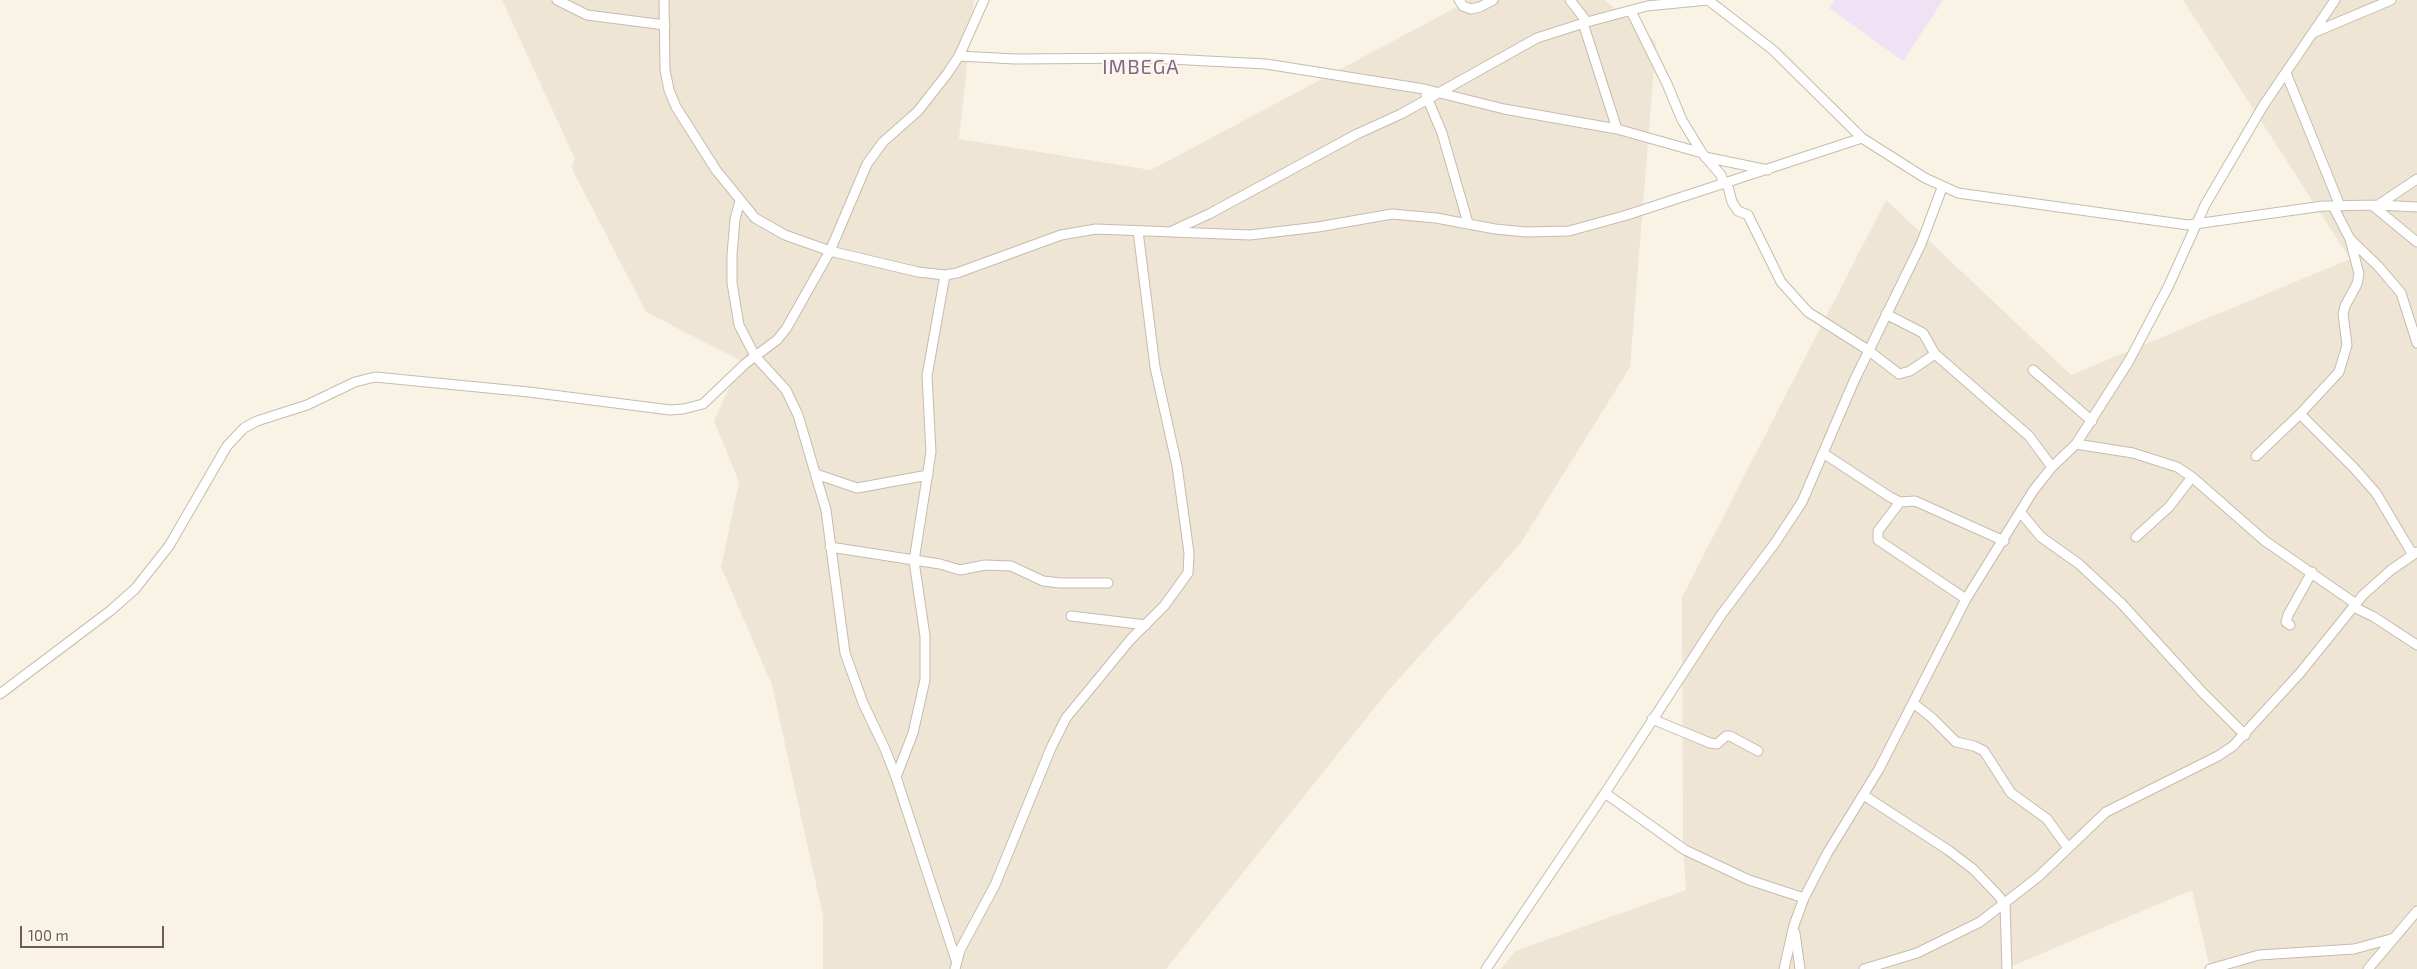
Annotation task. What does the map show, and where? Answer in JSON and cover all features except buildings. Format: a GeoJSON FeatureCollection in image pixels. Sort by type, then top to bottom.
{"type":"FeatureCollection","features":[{"type":"Feature","properties":{"kind":"street"},"geometry":{"type":"LineString","coordinates":[[558,0],[587,15],[665,25]]}},
{"type":"Feature","properties":{"kind":"street"},"geometry":{"type":"LineString","coordinates":[[664,0],[666,76],[676,107],[716,170],[755,218],[773,230],[830,251],[892,267],[945,275],[974,268],[1061,235],[1096,229],[1250,235],[1318,227],[1392,214],[1417,215],[1468,223],[1494,230],[1526,232],[1569,231],[1627,216],[1862,138]]}},
{"type":"Feature","properties":{"kind":"street"},"geometry":{"type":"LineString","coordinates":[[0,694],[110,612],[135,589],[169,546],[227,446],[244,428],[257,421],[307,405],[355,382],[375,377],[529,392],[670,410],[683,410],[703,404],[786,330],[830,251],[867,164],[874,153],[918,111],[959,56],[984,0]]}},
{"type":"Feature","properties":{"kind":"street"},"geometry":{"type":"LineString","coordinates":[[1459,0],[1463,6],[1471,9],[1493,0]]}},
{"type":"Feature","properties":{"kind":"street"},"geometry":{"type":"LineString","coordinates":[[1570,0],[1585,22],[1617,129]]}},
{"type":"Feature","properties":{"kind":"street"},"geometry":{"type":"LineString","coordinates":[[1168,233],[1209,214],[1256,187],[1438,93],[1538,38],[1585,22],[1631,11],[1650,3],[1708,0],[1773,50],[1862,138],[1942,188],[1958,193],[2194,225],[2336,206],[2417,207]]}},
{"type":"Feature","properties":{"kind":"street"},"geometry":{"type":"LineString","coordinates":[[1784,969],[1794,925],[1804,898],[1828,852],[1865,796],[1966,599],[2004,541],[2033,491],[2052,467],[2076,444],[2129,361],[2182,258],[2194,225],[2262,106],[2315,32],[2335,0]]}},
{"type":"Feature","properties":{"kind":"street"},"geometry":{"type":"LineString","coordinates":[[2315,32],[2391,0]]}},
{"type":"Feature","properties":{"kind":"street"},"geometry":{"type":"LineString","coordinates":[[1631,11],[1667,84],[1682,120],[1703,155],[1721,175],[1732,202],[1738,210],[1748,215],[1786,290],[1816,319],[1868,350],[1894,372],[1901,374],[1910,371],[1935,354]]}},
{"type":"Feature","properties":{"kind":"street"},"geometry":{"type":"LineString","coordinates":[[959,56],[1015,59],[1150,58],[1251,62],[1312,70],[1424,89],[1504,109],[1617,129],[1703,155],[1768,170]]}},
{"type":"Feature","properties":{"kind":"street"},"geometry":{"type":"LineString","coordinates":[[2256,456],[2300,414],[2339,372],[2347,345],[2343,314],[2345,306],[2357,284],[2359,274],[2350,239],[2286,73]]}},
{"type":"Feature","properties":{"kind":"street"},"geometry":{"type":"LineString","coordinates":[[1424,89],[1442,133],[1468,223]]}},
{"type":"Feature","properties":{"kind":"street"},"geometry":{"type":"LineString","coordinates":[[2375,205],[2417,179]]}},
{"type":"Feature","properties":{"kind":"street"},"geometry":{"type":"LineString","coordinates":[[1486,969],[1605,793],[1721,615],[1790,522],[1802,502],[1868,350],[1921,244],[1942,188]]}},
{"type":"Feature","properties":{"kind":"street"},"geometry":{"type":"LineString","coordinates":[[740,201],[733,235],[732,282],[739,325],[755,356],[786,390],[806,438],[826,510],[844,653],[862,703],[885,749],[896,777],[955,964]]}},
{"type":"Feature","properties":{"kind":"street"},"geometry":{"type":"LineString","coordinates":[[2375,205],[2417,242]]}},
{"type":"Feature","properties":{"kind":"street"},"geometry":{"type":"LineString","coordinates":[[955,964],[995,885],[1066,718],[1188,573],[1189,553],[1177,466],[1155,367],[1138,231]]}},
{"type":"Feature","properties":{"kind":"street"},"geometry":{"type":"LineString","coordinates":[[2350,239],[2378,266],[2401,293],[2417,343]]}},
{"type":"Feature","properties":{"kind":"street"},"geometry":{"type":"LineString","coordinates":[[896,777],[913,733],[925,680],[925,636],[914,561],[931,452],[927,376],[945,275]]}},
{"type":"Feature","properties":{"kind":"street"},"geometry":{"type":"LineString","coordinates":[[1886,314],[1923,333],[1935,354],[2029,436],[2052,467]]}},
{"type":"Feature","properties":{"kind":"street"},"geometry":{"type":"LineString","coordinates":[[2033,370],[2092,421]]}},
{"type":"Feature","properties":{"kind":"street"},"geometry":{"type":"LineString","coordinates":[[1864,969],[1900,959],[1934,946],[1980,922],[2038,877],[2106,812],[2226,752],[2245,735],[2300,673],[2355,605],[2381,579],[2415,553],[2376,493],[2300,414]]}},
{"type":"Feature","properties":{"kind":"street"},"geometry":{"type":"LineString","coordinates":[[2076,444],[2154,458],[2177,466],[2265,541],[2312,572],[2355,605],[2417,645]]}},
{"type":"Feature","properties":{"kind":"street"},"geometry":{"type":"LineString","coordinates":[[1823,453],[1881,492],[1900,502],[1915,502],[1924,505],[2004,541]]}},
{"type":"Feature","properties":{"kind":"street"},"geometry":{"type":"LineString","coordinates":[[816,474],[857,488],[928,475]]}},
{"type":"Feature","properties":{"kind":"street"},"geometry":{"type":"LineString","coordinates":[[2136,537],[2169,507],[2192,477]]}},
{"type":"Feature","properties":{"kind":"street"},"geometry":{"type":"LineString","coordinates":[[1900,502],[1878,532],[1878,540],[1966,599]]}},
{"type":"Feature","properties":{"kind":"street"},"geometry":{"type":"LineString","coordinates":[[2021,513],[2041,537],[2079,564],[2122,604],[2245,735]]}},
{"type":"Feature","properties":{"kind":"street"},"geometry":{"type":"LineString","coordinates":[[830,547],[940,564],[960,570],[985,565],[1011,566],[1037,578],[1060,583],[1108,582]]}},
{"type":"Feature","properties":{"kind":"street"},"geometry":{"type":"LineString","coordinates":[[2290,625],[2286,622],[2288,615],[2312,572]]}},
{"type":"Feature","properties":{"kind":"street"},"geometry":{"type":"LineString","coordinates":[[1072,616],[1146,625]]}},
{"type":"Feature","properties":{"kind":"street"},"geometry":{"type":"LineString","coordinates":[[1913,703],[1931,717],[1956,742],[1974,746],[1984,751],[2011,793],[2047,818],[2068,848]]}},
{"type":"Feature","properties":{"kind":"street"},"geometry":{"type":"LineString","coordinates":[[1652,719],[1710,742],[1719,743],[1727,735],[1745,742],[1758,751]]}},
{"type":"Feature","properties":{"kind":"street"},"geometry":{"type":"LineString","coordinates":[[1605,793],[1685,850],[1749,880],[1804,898]]}},
{"type":"Feature","properties":{"kind":"street"},"geometry":{"type":"LineString","coordinates":[[1865,796],[1948,850],[1973,869],[2005,904],[2007,969]]}},
{"type":"Feature","properties":{"kind":"street"},"geometry":{"type":"LineString","coordinates":[[2368,969],[2391,939],[2417,911]]}},
{"type":"Feature","properties":{"kind":"street"},"geometry":{"type":"LineString","coordinates":[[1794,925],[1800,969]]}},
{"type":"Feature","properties":{"kind":"street"},"geometry":{"type":"LineString","coordinates":[[2210,969],[2259,955],[2354,949],[2391,939]]}},
{"type":"Feature","properties":{"kind":"shaded area"},"geometry":{"type":"Polygon","coordinates":[[[502,0],[974,0],[959,139],[1151,170],[1470,0],[1605,0],[1656,42],[1630,367],[1520,544],[1388,691],[1166,969],[823,969],[823,916],[772,685],[721,567],[739,482],[714,421],[741,361],[646,312],[571,167],[575,159],[502,0]]]}},
{"type":"Feature","properties":{"kind":"shaded area"},"geometry":{"type":"Polygon","coordinates":[[[1834,0],[1943,0],[1903,61],[1829,8],[1834,0]]]}},
{"type":"Feature","properties":{"kind":"shaded area"},"geometry":{"type":"Polygon","coordinates":[[[2183,0],[2417,0],[2417,969],[2210,969],[2192,890],[2005,969],[1501,969],[1515,951],[1686,890],[1683,841],[1682,597],[1886,200],[2071,375],[2350,259],[2183,0]]]}},
{"type":"Feature","properties":{"kind":"district","name":"IMBEGA"},"geometry":{"type":"Point","coordinates":[1141,67]}}]}
